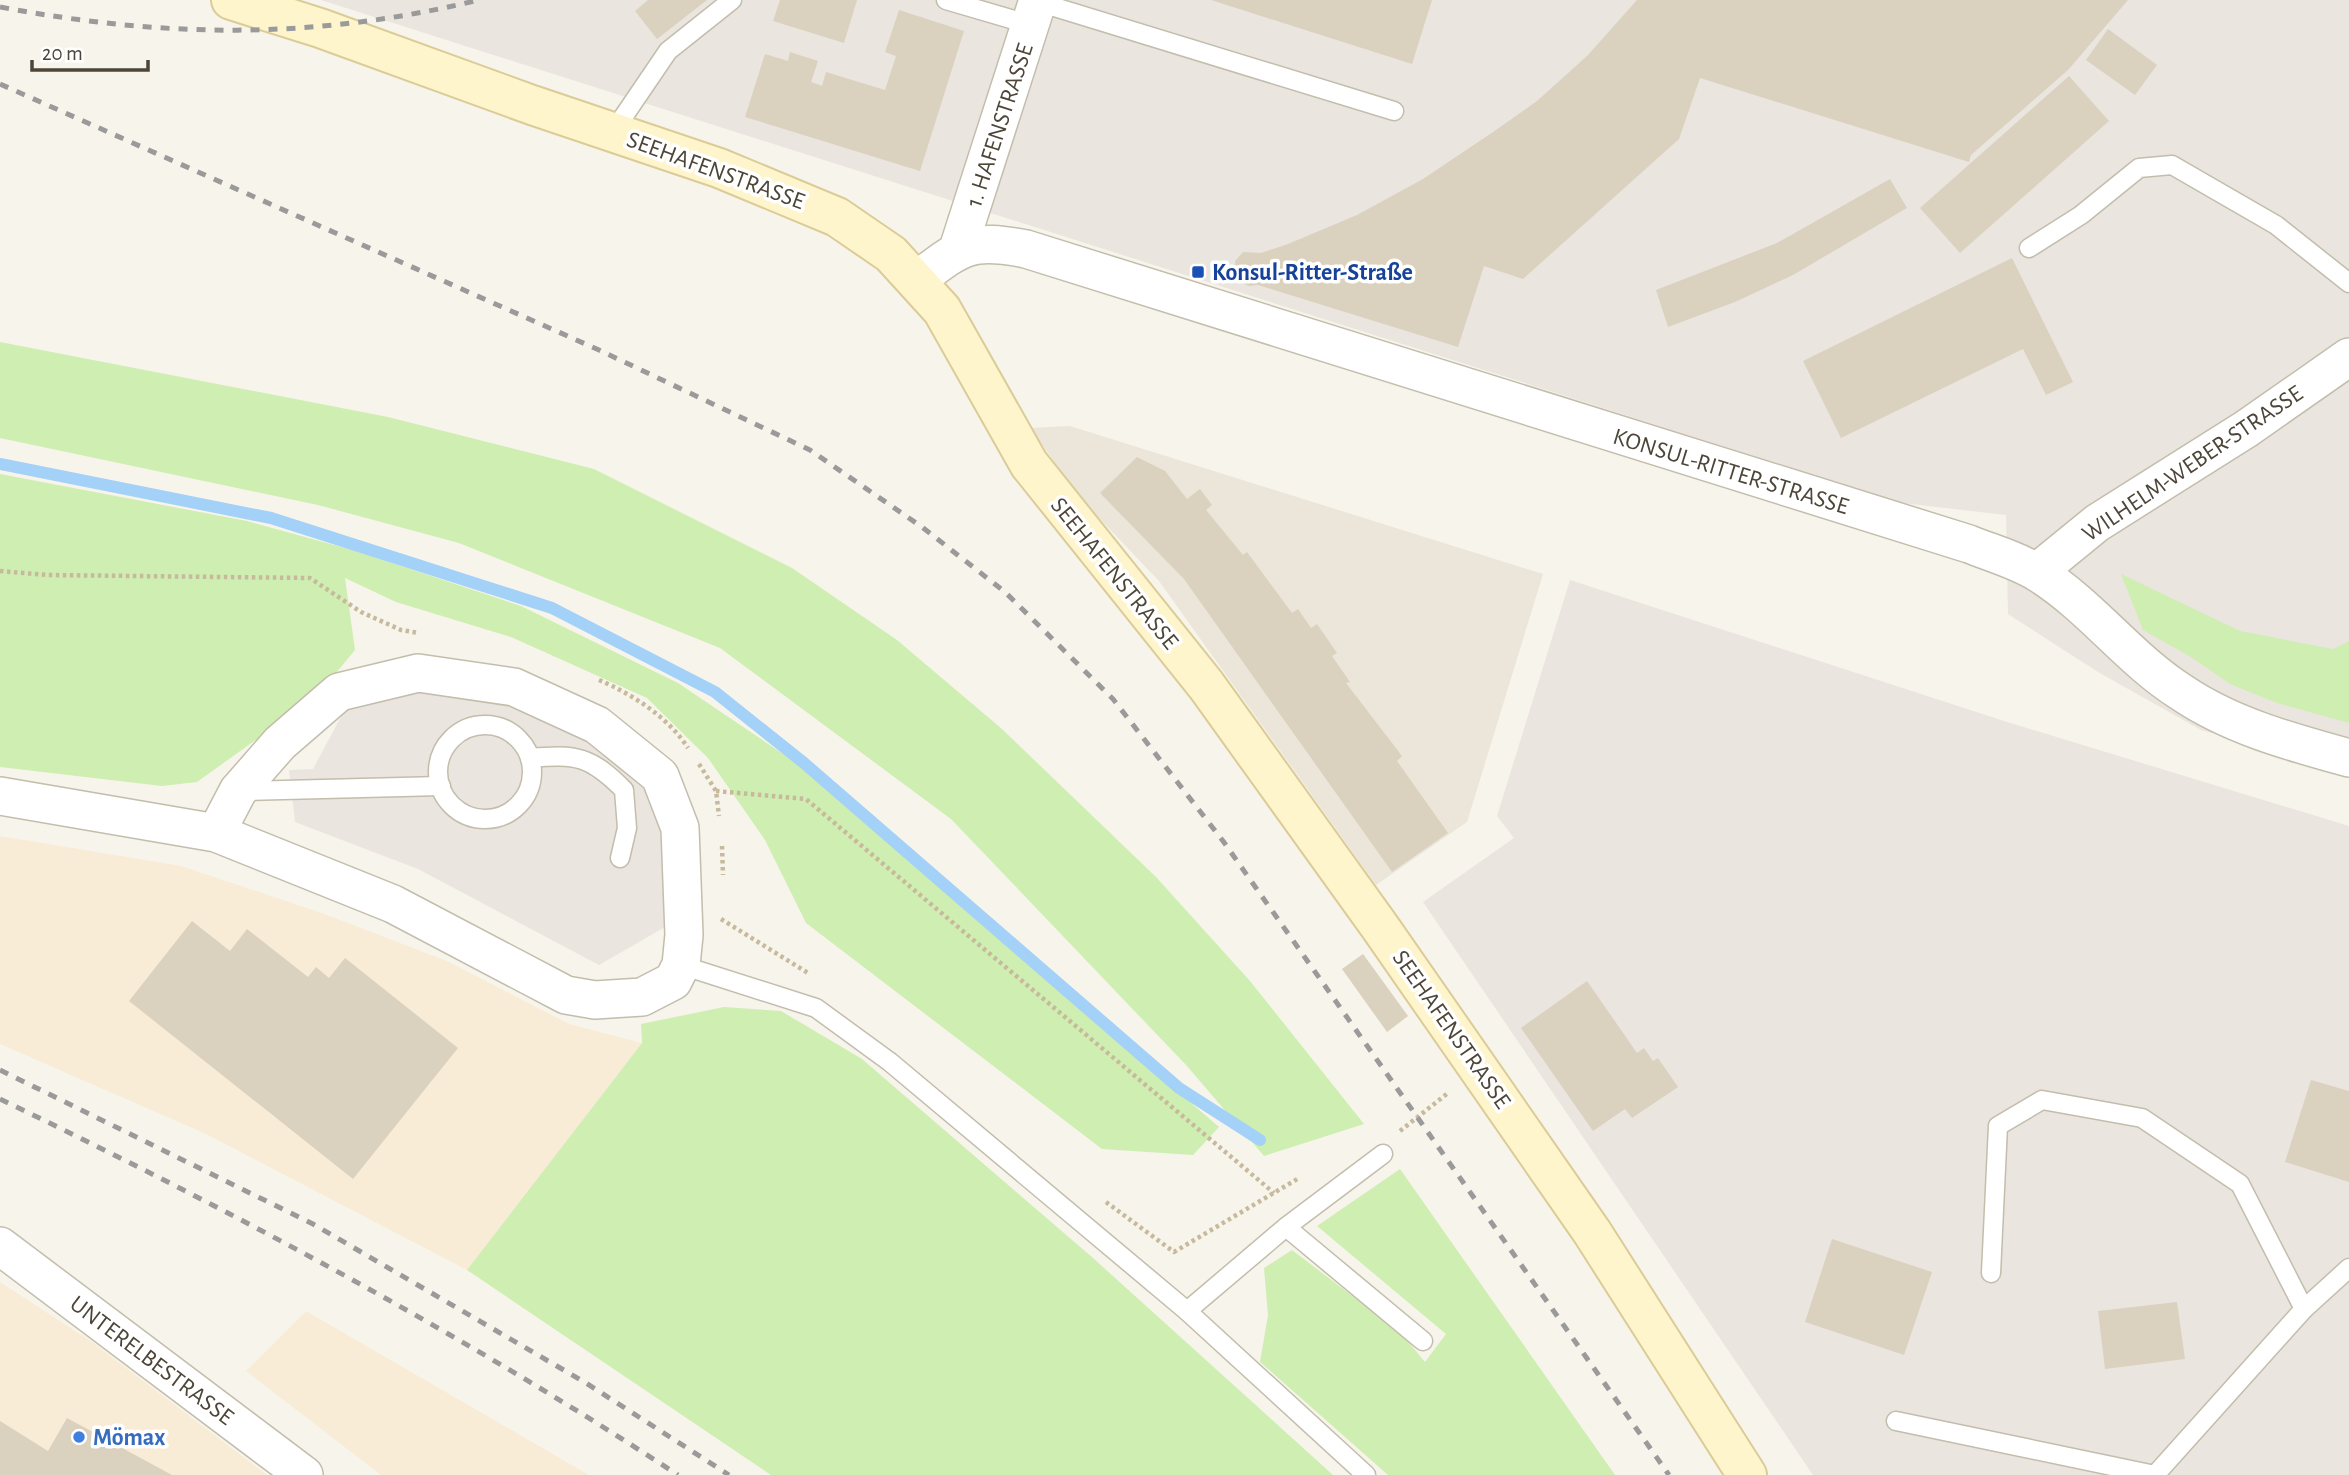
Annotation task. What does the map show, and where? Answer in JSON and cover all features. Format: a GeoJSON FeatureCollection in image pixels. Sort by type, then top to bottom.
{"type":"FeatureCollection","features":[{"type":"Feature","properties":{"kind":"main road","name":"SEEHAFENSTRASSE"},"geometry":{"type":"LineString","coordinates":[[230,0],[320,28],[719,168],[837,216],[891,254],[917,279],[942,310],[1029,464],[1206,685],[1380,927],[1592,1232],[1747,1475]]}},
{"type":"Feature","properties":{"kind":"street","name":"1. HAFENSTRASSE"},"geometry":{"type":"LineString","coordinates":[[958,249],[1036,9]]}},
{"type":"Feature","properties":{"kind":"street","name":"KONSUL-RITTER-STRASSE"},"geometry":{"type":"LineString","coordinates":[[917,279],[958,249],[991,243],[1026,249],[1969,544],[2037,572],[2087,610],[2137,660],[2181,692],[2221,716],[2287,741],[2349,758]]}},
{"type":"Feature","properties":{"kind":"street","name":"WILHELM-WEBER-STRASSE"},"geometry":{"type":"LineString","coordinates":[[2037,572],[2097,523],[2246,429],[2349,357]]}},
{"type":"Feature","properties":{"kind":"street"},"geometry":{"type":"LineString","coordinates":[[0,796],[216,833],[393,904],[566,995],[595,1000],[642,997],[673,981],[681,965],[684,935],[680,828],[660,776],[597,725],[514,687],[418,673],[340,692],[280,743],[238,791],[216,833]]}},
{"type":"Feature","properties":{"kind":"street","name":"UNTERELBESTRASSE"},"geometry":{"type":"LineString","coordinates":[[0,1246],[304,1475]]}},
{"type":"Feature","properties":{"kind":"lane"},"geometry":{"type":"LineString","coordinates":[[613,132],[668,51],[732,0]]}},
{"type":"Feature","properties":{"kind":"lane"},"geometry":{"type":"LineString","coordinates":[[946,0],[1036,9],[1394,111]]}},
{"type":"Feature","properties":{"kind":"lane"},"geometry":{"type":"LineString","coordinates":[[2029,248],[2081,215],[2139,168],[2172,165],[2276,225],[2349,283]]}},
{"type":"Feature","properties":{"kind":"lane"},"geometry":{"type":"LineString","coordinates":[[494,726],[510,732],[522,743],[530,758],[533,774],[529,790],[520,804],[507,814],[491,819],[475,818],[448,801],[441,786],[439,771],[442,755],[450,741],[470,729],[494,726]]}},
{"type":"Feature","properties":{"kind":"lane"},"geometry":{"type":"LineString","coordinates":[[530,758],[561,755],[598,765],[624,790],[626,828],[620,858]]}},
{"type":"Feature","properties":{"kind":"lane"},"geometry":{"type":"LineString","coordinates":[[238,791],[441,786]]}},
{"type":"Feature","properties":{"kind":"lane"},"geometry":{"type":"LineString","coordinates":[[681,965],[816,1008],[890,1062],[1187,1311],[1366,1475]]}},
{"type":"Feature","properties":{"kind":"lane"},"geometry":{"type":"LineString","coordinates":[[1991,1273],[1998,1126],[2042,1100],[2142,1118],[2240,1184],[2304,1310]]}},
{"type":"Feature","properties":{"kind":"lane"},"geometry":{"type":"LineString","coordinates":[[1187,1311],[1286,1227],[1383,1154]]}},
{"type":"Feature","properties":{"kind":"lane"},"geometry":{"type":"LineString","coordinates":[[1286,1227],[1423,1341]]}},
{"type":"Feature","properties":{"kind":"lane"},"geometry":{"type":"LineString","coordinates":[[1896,1421],[2155,1475],[2304,1310],[2349,1268]]}},
{"type":"Feature","properties":{"kind":"path"},"geometry":{"type":"LineString","coordinates":[[716,791],[806,799],[1274,1193]]}},
{"type":"Feature","properties":{"kind":"path"},"geometry":{"type":"LineString","coordinates":[[1383,1154],[1396,1133],[1449,1092]]}},
{"type":"Feature","properties":{"kind":"shaded area"},"geometry":{"type":"Polygon","coordinates":[[[321,0],[2349,0],[2349,771],[2201,730],[2098,672],[2008,614],[2006,515],[1902,503],[321,0]]]}},
{"type":"Feature","properties":{"kind":"shaded area"},"geometry":{"type":"Polygon","coordinates":[[[1070,426],[1543,574],[1467,822],[1376,885],[1159,581],[1076,494],[1031,428],[1070,426]]]}},
{"type":"Feature","properties":{"kind":"shaded area"},"geometry":{"type":"Polygon","coordinates":[[[1570,580],[2007,722],[2349,826],[2349,1475],[1813,1475],[1423,902],[1514,838],[1497,816],[1570,580]]]}},
{"type":"Feature","properties":{"kind":"shaded area"},"geometry":{"type":"Polygon","coordinates":[[[411,685],[509,694],[639,767],[669,837],[665,927],[599,965],[418,869],[295,822],[289,770],[313,769],[344,711],[374,693],[411,685]]]}},
{"type":"Feature","properties":{"kind":"shaded area"},"geometry":{"type":"Polygon","coordinates":[[[0,836],[181,866],[322,913],[447,961],[569,1024],[642,1043],[467,1270],[206,1134],[0,1044],[0,836]]]}},
{"type":"Feature","properties":{"kind":"shaded area"},"geometry":{"type":"Polygon","coordinates":[[[0,1282],[92,1342],[267,1475],[0,1475],[0,1282]]]}},
{"type":"Feature","properties":{"kind":"shaded area"},"geometry":{"type":"Polygon","coordinates":[[[306,1311],[589,1475],[381,1475],[246,1371],[306,1311]]]}},
{"type":"Feature","properties":{"kind":"green space"},"geometry":{"type":"Polygon","coordinates":[[[0,342],[388,417],[594,469],[792,568],[897,640],[1002,729],[1156,877],[1250,981],[1364,1124],[1264,1156],[1187,1066],[951,819],[720,648],[459,543],[318,505],[0,438],[0,342]]]}},
{"type":"Feature","properties":{"kind":"green space"},"geometry":{"type":"Polygon","coordinates":[[[0,474],[247,521],[356,551],[521,606],[678,683],[801,766],[1219,1127],[1193,1155],[1102,1149],[806,923],[765,840],[708,758],[647,698],[511,637],[396,602],[345,578],[355,650],[317,696],[197,782],[162,786],[0,767],[0,474]]]}},
{"type":"Feature","properties":{"kind":"green space"},"geometry":{"type":"Polygon","coordinates":[[[2121,574],[2240,631],[2333,649],[2349,641],[2349,723],[2277,703],[2230,684],[2191,657],[2143,630],[2121,574]]]}},
{"type":"Feature","properties":{"kind":"green space"},"geometry":{"type":"Polygon","coordinates":[[[724,1007],[781,1011],[862,1059],[1093,1258],[1333,1475],[771,1475],[467,1270],[642,1043],[641,1024],[724,1007]]]}},
{"type":"Feature","properties":{"kind":"green space"},"geometry":{"type":"Polygon","coordinates":[[[1400,1169],[1615,1475],[1388,1475],[1260,1362],[1268,1315],[1264,1268],[1292,1250],[1401,1333],[1425,1362],[1446,1334],[1317,1226],[1400,1169]]]}},
{"type":"Feature","properties":{"kind":"building"},"geometry":{"type":"Polygon","coordinates":[[[648,0],[707,0],[657,39],[635,11],[648,0]]]}},
{"type":"Feature","properties":{"kind":"building"},"geometry":{"type":"Polygon","coordinates":[[[780,0],[857,0],[844,43],[773,21],[780,0]]]}},
{"type":"Feature","properties":{"kind":"building"},"geometry":{"type":"Polygon","coordinates":[[[1211,0],[1432,0],[1412,64],[1211,0]]]}},
{"type":"Feature","properties":{"kind":"building"},"geometry":{"type":"Polygon","coordinates":[[[1637,0],[2128,0],[2068,70],[1971,155],[1969,162],[1700,78],[1679,139],[1523,279],[1484,266],[1458,347],[1258,285],[1248,286],[1237,279],[1235,261],[1243,252],[1261,253],[1357,215],[1423,179],[1496,130],[1537,101],[1588,55],[1637,0]]]}},
{"type":"Feature","properties":{"kind":"building"},"geometry":{"type":"Polygon","coordinates":[[[899,10],[964,31],[920,171],[745,117],[765,54],[788,61],[790,52],[818,61],[811,82],[822,86],[826,72],[885,90],[896,56],[885,52],[899,10]]]}},
{"type":"Feature","properties":{"kind":"building"},"geometry":{"type":"Polygon","coordinates":[[[2108,29],[2157,65],[2135,95],[2086,60],[2108,29]]]}},
{"type":"Feature","properties":{"kind":"building"},"geometry":{"type":"Polygon","coordinates":[[[2069,76],[2109,121],[1960,253],[1920,208],[2069,76]]]}},
{"type":"Feature","properties":{"kind":"building"},"geometry":{"type":"Polygon","coordinates":[[[1890,179],[1907,208],[1793,275],[1735,302],[1668,327],[1656,290],[1777,243],[1890,179]]]}},
{"type":"Feature","properties":{"kind":"building"},"geometry":{"type":"Polygon","coordinates":[[[2012,258],[2073,382],[2046,395],[2023,349],[1841,438],[1803,361],[2012,258]]]}},
{"type":"Feature","properties":{"kind":"building"},"geometry":{"type":"Polygon","coordinates":[[[1137,457],[1165,471],[1187,499],[1200,489],[1212,505],[1206,510],[1243,555],[1247,552],[1292,613],[1298,609],[1311,628],[1317,624],[1337,653],[1332,656],[1350,682],[1346,683],[1402,756],[1397,761],[1448,833],[1392,872],[1184,579],[1100,493],[1137,457]]]}},
{"type":"Feature","properties":{"kind":"building"},"geometry":{"type":"Polygon","coordinates":[[[192,921],[230,951],[247,929],[308,977],[316,967],[329,978],[345,958],[458,1048],[353,1179],[129,1001],[192,921]]]}},
{"type":"Feature","properties":{"kind":"building"},"geometry":{"type":"Polygon","coordinates":[[[1363,954],[1408,1016],[1387,1032],[1342,969],[1363,954]]]}},
{"type":"Feature","properties":{"kind":"building"},"geometry":{"type":"Polygon","coordinates":[[[1587,981],[1637,1053],[1644,1048],[1653,1061],[1658,1058],[1678,1087],[1632,1118],[1625,1109],[1593,1131],[1521,1028],[1587,981]]]}},
{"type":"Feature","properties":{"kind":"building"},"geometry":{"type":"Polygon","coordinates":[[[2311,1080],[2349,1091],[2349,1182],[2285,1162],[2311,1080]]]}},
{"type":"Feature","properties":{"kind":"building"},"geometry":{"type":"Polygon","coordinates":[[[1832,1239],[1932,1272],[1904,1355],[1805,1322],[1832,1239]]]}},
{"type":"Feature","properties":{"kind":"building"},"geometry":{"type":"Polygon","coordinates":[[[2177,1302],[2185,1359],[2105,1369],[2098,1311],[2177,1302]]]}},
{"type":"Feature","properties":{"kind":"building","name":"Mömax"},"geometry":{"type":"Polygon","coordinates":[[[67,1418],[172,1475],[0,1475],[0,1421],[48,1451],[67,1418]]]}},
{"type":"Feature","properties":{"kind":"waterway"},"geometry":{"type":"LineString","coordinates":[[0,464],[271,518],[552,608],[715,692],[804,763],[1179,1088],[1260,1140]]}},
{"type":"Feature","properties":{"kind":"railway"},"geometry":{"type":"LineString","coordinates":[[0,7],[122,25],[240,30],[357,22],[479,0]]}},
{"type":"Feature","properties":{"kind":"railway"},"geometry":{"type":"LineString","coordinates":[[0,84],[599,350],[810,450],[922,527],[1005,592],[1113,699],[1223,841],[1669,1475]]}},
{"type":"Feature","properties":{"kind":"railway"},"geometry":{"type":"LineString","coordinates":[[0,1070],[313,1224],[586,1383],[729,1475]]}},
{"type":"Feature","properties":{"kind":"railway"},"geometry":{"type":"LineString","coordinates":[[0,1099],[174,1185],[430,1323],[678,1475]]}},
{"type":"Feature","properties":{"kind":"place","name":"Konsul-Ritter-Straße"},"geometry":{"type":"Point","coordinates":[1198,272]}},
{"type":"Feature","properties":{"kind":"place","name":"Mömax"},"geometry":{"type":"Point","coordinates":[79,1437]}}]}
